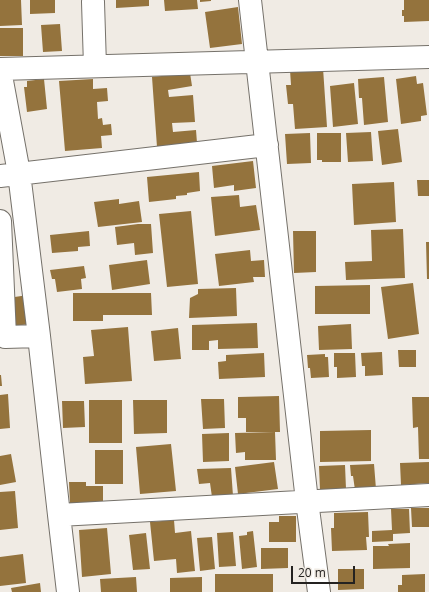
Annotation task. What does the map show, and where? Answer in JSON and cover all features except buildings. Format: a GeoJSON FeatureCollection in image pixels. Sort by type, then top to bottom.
{"type":"FeatureCollection","features":[{"type":"Feature","properties":{"kind":"street"},"geometry":{"type":"LineString","coordinates":[[250,0],[307,501],[319,592]]}},
{"type":"Feature","properties":{"kind":"street"},"geometry":{"type":"LineString","coordinates":[[93,2],[95,66]]}},
{"type":"Feature","properties":{"kind":"street"},"geometry":{"type":"LineString","coordinates":[[68,592],[39,336],[9,174],[0,70],[257,61],[429,57]]}},
{"type":"Feature","properties":{"kind":"street"},"geometry":{"type":"LineString","coordinates":[[9,174],[267,145]]}},
{"type":"Feature","properties":{"kind":"street"},"geometry":{"type":"LineString","coordinates":[[0,221],[5,337],[39,336]]}},
{"type":"Feature","properties":{"kind":"street"},"geometry":{"type":"LineString","coordinates":[[59,515],[429,495]]}}]}
